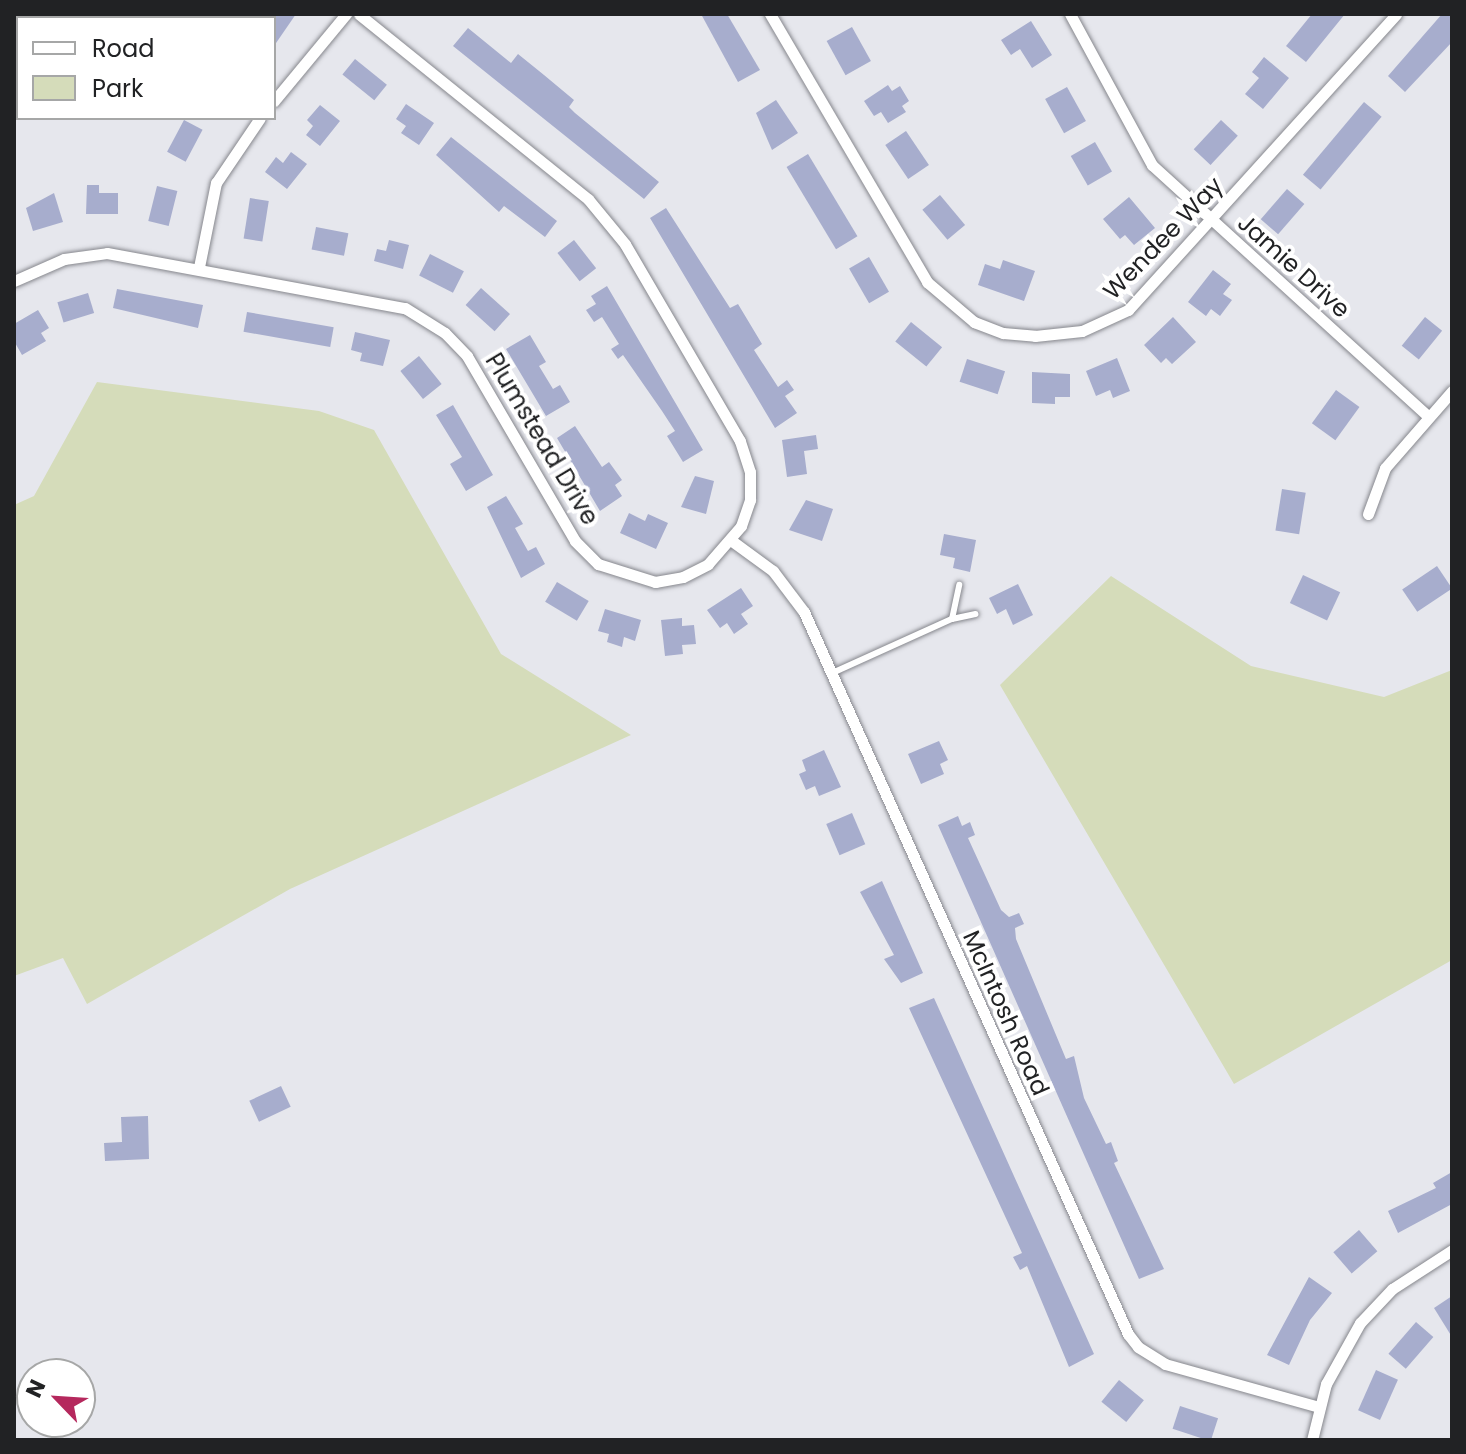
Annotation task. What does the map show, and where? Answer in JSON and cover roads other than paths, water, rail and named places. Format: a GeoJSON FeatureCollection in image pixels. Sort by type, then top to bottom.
{"type":"FeatureCollection","features":[{"type":"Feature","properties":{"kind":"street"},"geometry":{"type":"LineString","coordinates":[[276,99],[346,14]]}},
{"type":"Feature","properties":{"kind":"street","name":"Plumstead Drive"},"geometry":{"type":"LineString","coordinates":[[14,281],[64,259],[93,253],[199,267],[390,302],[432,323],[475,368],[575,541],[612,572],[641,581],[683,577],[708,564],[732,541],[750,500],[746,457],[617,231],[588,199],[359,14]]}},
{"type":"Feature","properties":{"kind":"street","name":"Wendee Way"},"geometry":{"type":"LineString","coordinates":[[770,14],[922,275],[948,304],[974,322],[1003,333],[1035,336],[1099,326],[1141,298],[1396,14]]}},
{"type":"Feature","properties":{"kind":"street","name":"Jamie Drive"},"geometry":{"type":"LineString","coordinates":[[1070,14],[1146,157],[1211,222],[1429,417]]}},
{"type":"Feature","properties":{"kind":"street"},"geometry":{"type":"LineString","coordinates":[[199,267],[216,183],[259,120]]}},
{"type":"Feature","properties":{"kind":"street"},"geometry":{"type":"LineString","coordinates":[[1368,514],[1385,468],[1452,391]]}},
{"type":"Feature","properties":{"kind":"street","name":"McIntosh Road"},"geometry":{"type":"LineString","coordinates":[[732,541],[790,589],[1128,1334],[1138,1347],[1165,1364],[1319,1407]]}},
{"type":"Feature","properties":{"kind":"street"},"geometry":{"type":"LineString","coordinates":[[1312,1440],[1319,1407],[1335,1364],[1360,1323],[1392,1289],[1452,1250]]}},
{"type":"Feature","properties":{"kind":"lane"},"geometry":{"type":"LineString","coordinates":[[952,619],[959,585]]}},
{"type":"Feature","properties":{"kind":"lane"},"geometry":{"type":"LineString","coordinates":[[830,674],[952,619],[975,614]]}}]}
